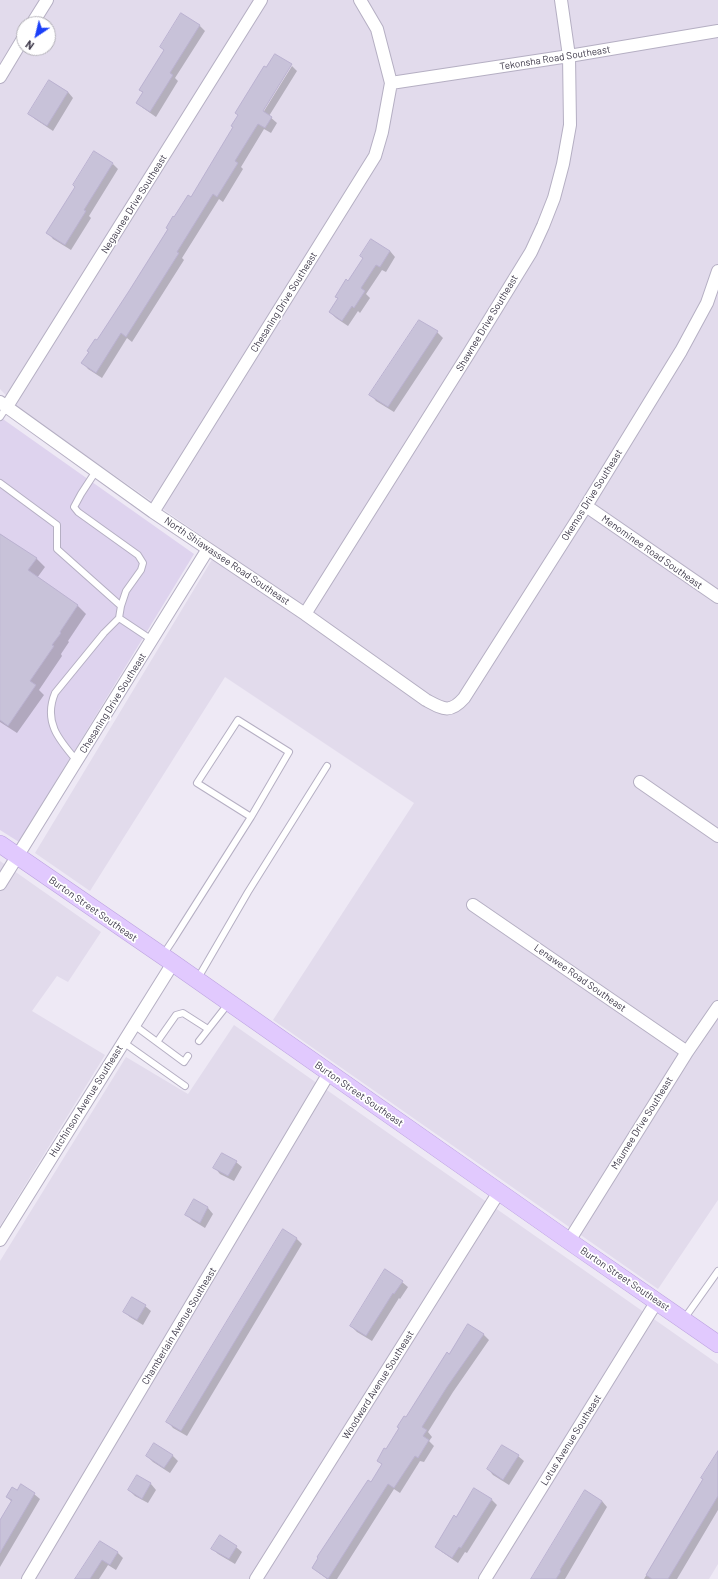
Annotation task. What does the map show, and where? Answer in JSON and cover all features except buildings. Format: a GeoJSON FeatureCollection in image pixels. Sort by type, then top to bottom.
{"type":"FeatureCollection","features":[{"type":"Feature","properties":{"kind":"main road","name":"Burton Street Southeast"},"geometry":{"type":"LineString","coordinates":[[0,844],[229,1002],[718,1344]]}},
{"type":"Feature","properties":{"kind":"street"},"geometry":{"type":"LineString","coordinates":[[37,16],[46,0]]}},
{"type":"Feature","properties":{"kind":"street","name":"Negaunee Drive Southeast"},"geometry":{"type":"LineString","coordinates":[[2,409],[262,0]]}},
{"type":"Feature","properties":{"kind":"street"},"geometry":{"type":"LineString","coordinates":[[360,0],[377,29],[391,83]]}},
{"type":"Feature","properties":{"kind":"street","name":"Shawnee Drive Southeast"},"geometry":{"type":"LineString","coordinates":[[305,614],[469,353],[531,252],[540,232],[554,198],[563,164],[570,125],[569,56],[561,0]]}},
{"type":"Feature","properties":{"kind":"street","name":"Tekonsha Road Southeast"},"geometry":{"type":"LineString","coordinates":[[391,83],[569,56],[718,31]]}},
{"type":"Feature","properties":{"kind":"street"},"geometry":{"type":"LineString","coordinates":[[0,77],[16,50]]}},
{"type":"Feature","properties":{"kind":"street","name":"Chesaning Drive Southeast"},"geometry":{"type":"LineString","coordinates":[[154,512],[375,156],[384,126],[391,83]]}},
{"type":"Feature","properties":{"kind":"street","name":"Okemos Drive Southeast"},"geometry":{"type":"LineString","coordinates":[[450,708],[457,706],[464,698],[586,506],[681,351],[707,303],[718,271]]}},
{"type":"Feature","properties":{"kind":"street","name":"North Shiawassee Road Southeast"},"geometry":{"type":"LineString","coordinates":[[2,409],[96,471],[305,614],[426,700],[440,707],[450,708]]}},
{"type":"Feature","properties":{"kind":"street","name":"Menominee Road Southeast"},"geometry":{"type":"LineString","coordinates":[[586,506],[718,597]]}},
{"type":"Feature","properties":{"kind":"street","name":"Chesaning Drive Southeast"},"geometry":{"type":"LineString","coordinates":[[0,884],[208,549]]}},
{"type":"Feature","properties":{"kind":"street"},"geometry":{"type":"LineString","coordinates":[[640,782],[718,836]]}},
{"type":"Feature","properties":{"kind":"street","name":"Lenawee Road Southeast"},"geometry":{"type":"LineString","coordinates":[[473,904],[687,1052]]}},
{"type":"Feature","properties":{"kind":"street","name":"Hutchinson Avenue Southeast"},"geometry":{"type":"LineString","coordinates":[[0,1240],[124,1042],[167,959]]}},
{"type":"Feature","properties":{"kind":"street","name":"Maumee Drive Southeast"},"geometry":{"type":"LineString","coordinates":[[569,1241],[687,1052],[718,1007]]}},
{"type":"Feature","properties":{"kind":"street","name":"Chamberlain Avenue Southeast"},"geometry":{"type":"LineString","coordinates":[[28,1579],[329,1072]]}},
{"type":"Feature","properties":{"kind":"street","name":"Woodward Avenue Southeast"},"geometry":{"type":"LineString","coordinates":[[256,1579],[499,1192]]}},
{"type":"Feature","properties":{"kind":"street","name":"Lotus Avenue Southeast"},"geometry":{"type":"LineString","coordinates":[[485,1579],[657,1301]]}},
{"type":"Feature","properties":{"kind":"lane"},"geometry":{"type":"LineString","coordinates":[[77,761],[60,741],[52,725],[50,710],[52,701],[55,693],[104,633],[119,618],[120,606],[126,591],[141,570],[143,563],[134,552],[78,512],[74,507],[96,471]]}},
{"type":"Feature","properties":{"kind":"lane"},"geometry":{"type":"LineString","coordinates":[[0,483],[57,525],[57,549],[120,606]]}},
{"type":"Feature","properties":{"kind":"lane"},"geometry":{"type":"LineString","coordinates":[[119,618],[152,640]]}},
{"type":"Feature","properties":{"kind":"lane"},"geometry":{"type":"LineString","coordinates":[[167,959],[173,940],[251,817],[289,752],[238,720],[197,783],[251,817]]}},
{"type":"Feature","properties":{"kind":"lane"},"geometry":{"type":"LineString","coordinates":[[197,980],[248,892],[327,766]]}},
{"type":"Feature","properties":{"kind":"lane"},"geometry":{"type":"LineString","coordinates":[[199,1041],[229,1002]]}},
{"type":"Feature","properties":{"kind":"lane"},"geometry":{"type":"LineString","coordinates":[[157,1042],[176,1015],[183,1013],[208,1030]]}},
{"type":"Feature","properties":{"kind":"lane"},"geometry":{"type":"LineString","coordinates":[[134,1025],[157,1042],[186,1059]]}},
{"type":"Feature","properties":{"kind":"lane"},"geometry":{"type":"LineString","coordinates":[[124,1042],[185,1086]]}},
{"type":"Feature","properties":{"kind":"lane"},"geometry":{"type":"LineString","coordinates":[[684,1320],[718,1271]]}},
{"type":"Feature","properties":{"kind":"shaded area"},"geometry":{"type":"Polygon","coordinates":[[[0,0],[718,0],[718,1200],[658,1289],[273,1020],[414,803],[225,677],[90,891],[35,853],[219,548],[19,409],[0,389],[0,0]]]}},
{"type":"Feature","properties":{"kind":"shaded area"},"geometry":{"type":"Polygon","coordinates":[[[0,417],[194,554],[19,842],[0,830],[0,417]]]}},
{"type":"Feature","properties":{"kind":"shaded area"},"geometry":{"type":"Polygon","coordinates":[[[0,861],[101,932],[68,982],[57,976],[32,1011],[105,1055],[0,1226],[0,861]]]}},
{"type":"Feature","properties":{"kind":"shaded area"},"geometry":{"type":"Polygon","coordinates":[[[234,1025],[718,1364],[718,1564],[709,1579],[0,1579],[0,1261],[126,1057],[188,1094],[234,1025]]]}}]}
